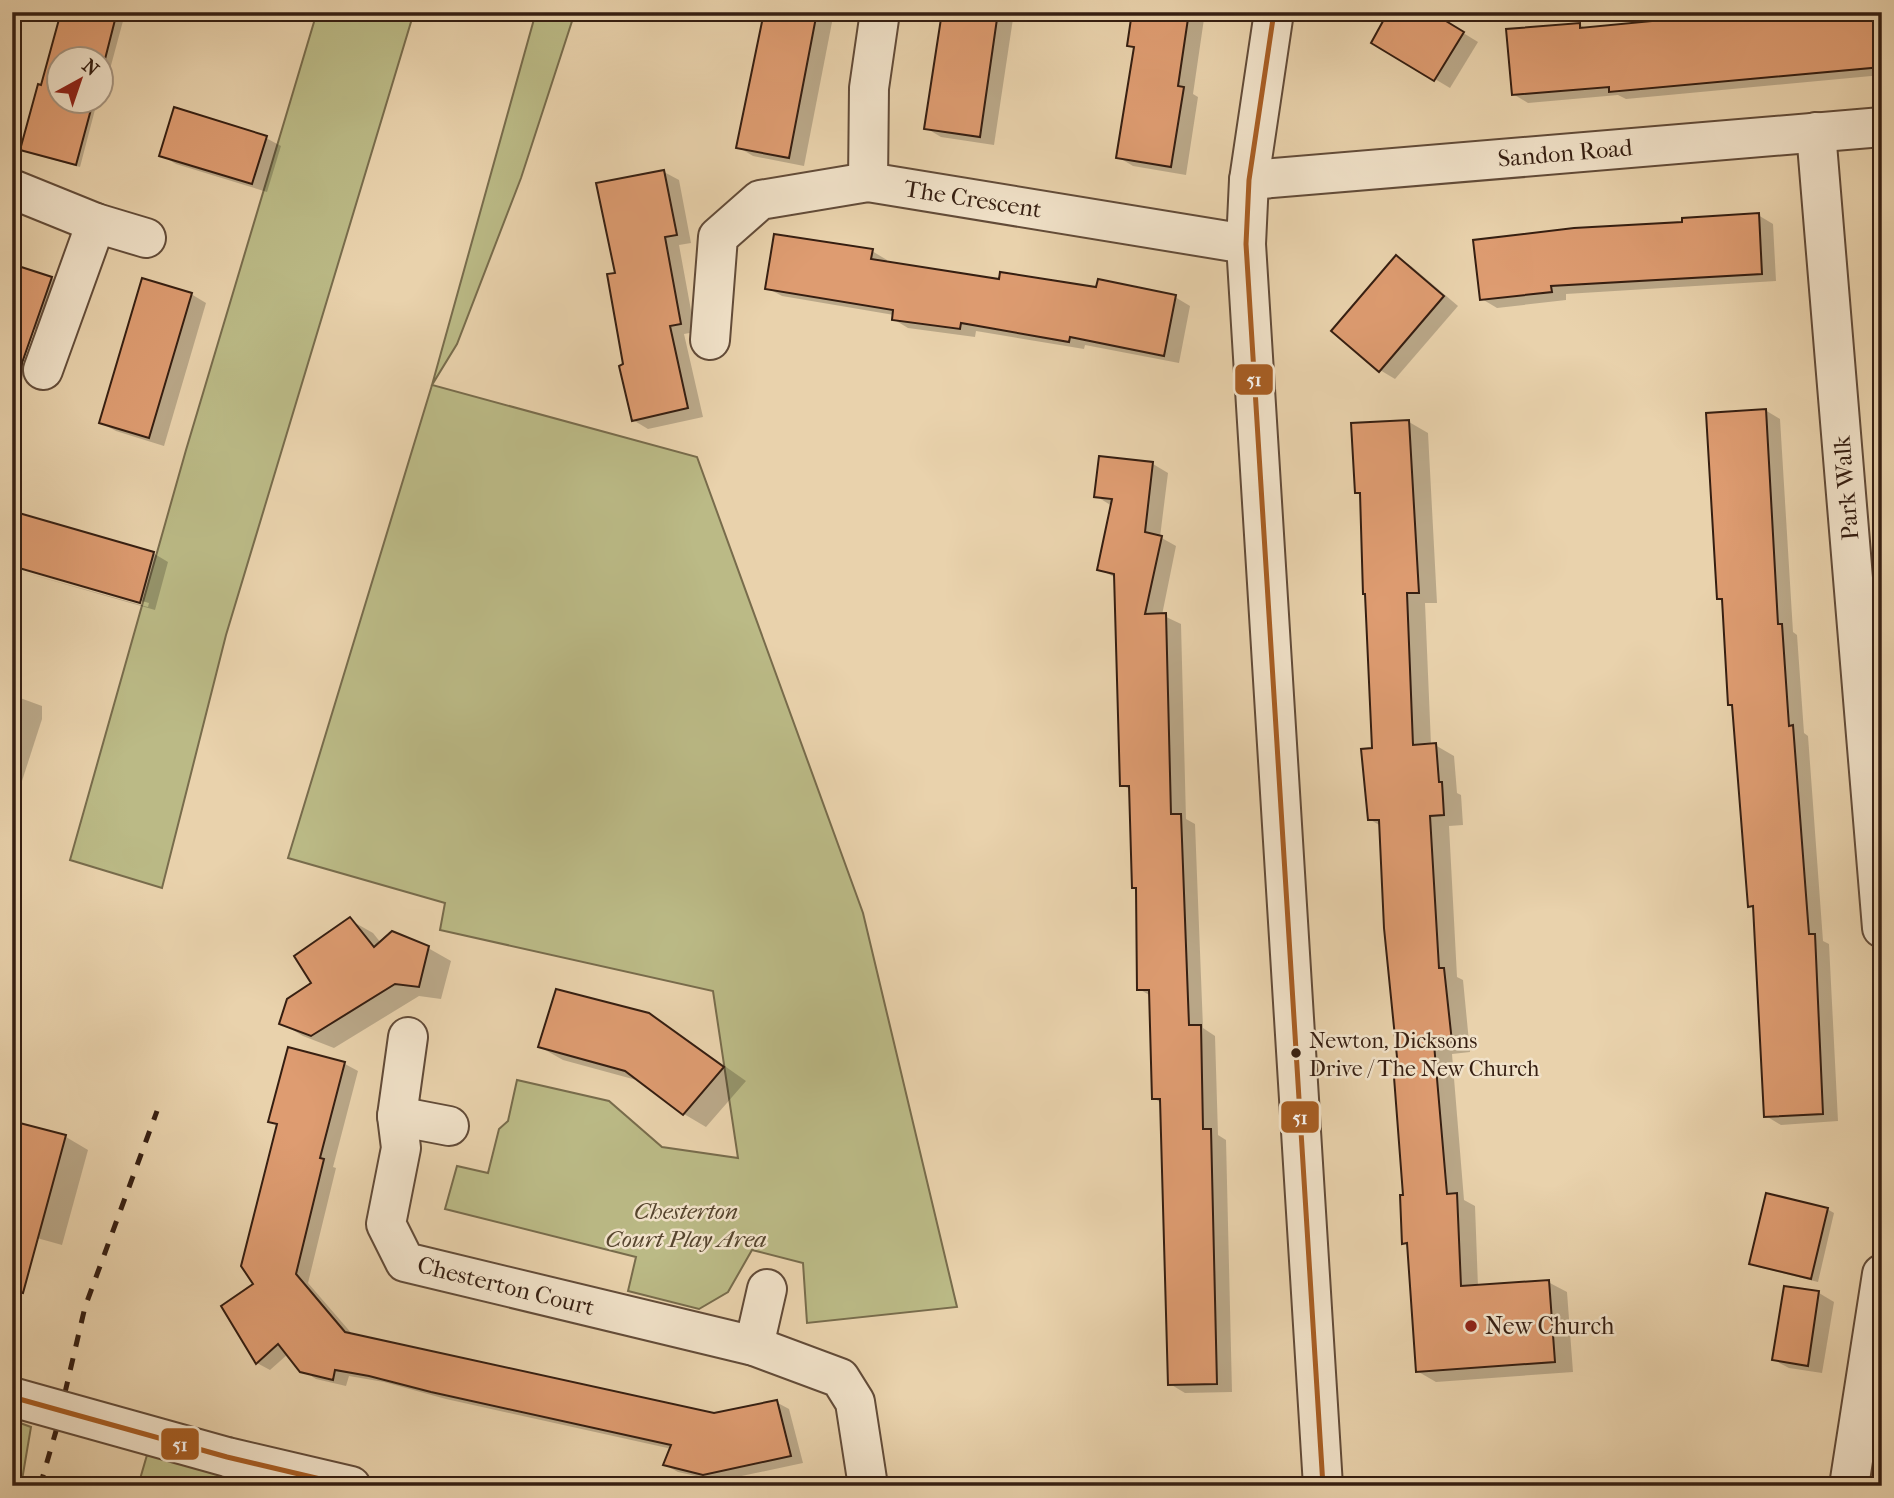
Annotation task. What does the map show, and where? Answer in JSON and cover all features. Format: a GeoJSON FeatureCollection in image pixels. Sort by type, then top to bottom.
{"type":"FeatureCollection","features":[{"type":"Feature","properties":{"kind":"street"},"geometry":{"type":"LineString","coordinates":[[868,182],[869,89],[880,12]]}},
{"type":"Feature","properties":{"kind":"street"},"geometry":{"type":"LineString","coordinates":[[1274,12],[1249,180],[1246,244],[1323,1486]]}},
{"type":"Feature","properties":{"kind":"street","name":"Sandon Road"},"geometry":{"type":"LineString","coordinates":[[1249,180],[1882,127]]}},
{"type":"Feature","properties":{"kind":"street","name":"Park Walk"},"geometry":{"type":"LineString","coordinates":[[1816,132],[1873,700],[1882,928]]}},
{"type":"Feature","properties":{"kind":"street","name":"The Crescent"},"geometry":{"type":"LineString","coordinates":[[710,340],[718,237],[760,200],[868,182],[1246,244]]}},
{"type":"Feature","properties":{"kind":"street"},"geometry":{"type":"LineString","coordinates":[[12,189],[96,223],[146,238]]}},
{"type":"Feature","properties":{"kind":"street"},"geometry":{"type":"LineString","coordinates":[[43,370],[96,223]]}},
{"type":"Feature","properties":{"kind":"street","name":"Chesterton Court"},"geometry":{"type":"LineString","coordinates":[[408,1037],[397,1116],[401,1148],[386,1224],[405,1262],[754,1346],[840,1378],[855,1402],[867,1486]]}},
{"type":"Feature","properties":{"kind":"street"},"geometry":{"type":"LineString","coordinates":[[397,1116],[449,1126]]}},
{"type":"Feature","properties":{"kind":"street"},"geometry":{"type":"LineString","coordinates":[[1849,1486],[1882,1274]]}},
{"type":"Feature","properties":{"kind":"street"},"geometry":{"type":"LineString","coordinates":[[754,1346],[767,1289]]}},
{"type":"Feature","properties":{"kind":"street"},"geometry":{"type":"LineString","coordinates":[[12,1397],[227,1457],[351,1486]]}},
{"type":"Feature","properties":{"kind":"green space"},"geometry":{"type":"Polygon","coordinates":[[[317,12],[414,12],[226,635],[162,888],[70,860],[186,450],[317,12]]]}},
{"type":"Feature","properties":{"kind":"green space"},"geometry":{"type":"Polygon","coordinates":[[[536,12],[575,12],[521,178],[457,344],[432,385],[536,12]]]}},
{"type":"Feature","properties":{"kind":"green space","name":"Chesterton Court Play Area"},"geometry":{"type":"Polygon","coordinates":[[[432,385],[697,457],[863,913],[957,1307],[807,1323],[803,1263],[752,1250],[728,1292],[699,1309],[628,1291],[636,1257],[445,1209],[457,1166],[488,1173],[499,1129],[508,1121],[517,1080],[609,1101],[662,1147],[738,1158],[713,991],[440,930],[445,903],[288,858],[432,385]]]}},
{"type":"Feature","properties":{"kind":"green space"},"geometry":{"type":"Polygon","coordinates":[[[12,1420],[31,1427],[21,1486],[12,1486],[12,1420]]]}},
{"type":"Feature","properties":{"kind":"green space"},"geometry":{"type":"Polygon","coordinates":[[[147,1455],[277,1486],[138,1486],[147,1455]]]}},
{"type":"Feature","properties":{"kind":"building"},"geometry":{"type":"Polygon","coordinates":[[[61,12],[117,12],[108,46],[52,46],[61,12]]]}},
{"type":"Feature","properties":{"kind":"building"},"geometry":{"type":"Polygon","coordinates":[[[764,12],[817,12],[789,158],[736,148],[764,12]]]}},
{"type":"Feature","properties":{"kind":"building"},"geometry":{"type":"Polygon","coordinates":[[[942,12],[998,12],[980,137],[924,129],[942,12]]]}},
{"type":"Feature","properties":{"kind":"building"},"geometry":{"type":"Polygon","coordinates":[[[1132,12],[1189,12],[1178,86],[1184,87],[1171,167],[1116,158],[1134,47],[1127,46],[1132,12]]]}},
{"type":"Feature","properties":{"kind":"building"},"geometry":{"type":"Polygon","coordinates":[[[1388,12],[1431,12],[1464,32],[1434,81],[1371,43],[1388,12]]]}},
{"type":"Feature","properties":{"kind":"building"},"geometry":{"type":"Polygon","coordinates":[[[1746,12],[1882,12],[1882,67],[1609,92],[1609,87],[1512,95],[1506,29],[1580,23],[1580,28],[1746,12]]]}},
{"type":"Feature","properties":{"kind":"building"},"geometry":{"type":"Polygon","coordinates":[[[46,67],[46,116],[89,116],[76,165],[20,150],[38,84],[41,85],[46,67]]]}},
{"type":"Feature","properties":{"kind":"building"},"geometry":{"type":"Polygon","coordinates":[[[174,107],[267,136],[252,184],[159,156],[174,107]]]}},
{"type":"Feature","properties":{"kind":"building"},"geometry":{"type":"Polygon","coordinates":[[[664,170],[677,235],[665,237],[681,324],[670,326],[688,408],[632,421],[619,366],[623,364],[607,274],[615,273],[596,183],[664,170]]]}},
{"type":"Feature","properties":{"kind":"building"},"geometry":{"type":"Polygon","coordinates":[[[1759,213],[1762,274],[1551,286],[1552,292],[1480,300],[1473,240],[1574,228],[1682,222],[1682,218],[1759,213]]]}},
{"type":"Feature","properties":{"kind":"building"},"geometry":{"type":"Polygon","coordinates":[[[774,234],[873,249],[871,259],[999,279],[1000,272],[1096,287],[1098,279],[1176,295],[1164,356],[1070,337],[1069,342],[961,323],[960,329],[892,320],[893,310],[765,289],[774,234]]]}},
{"type":"Feature","properties":{"kind":"building"},"geometry":{"type":"Polygon","coordinates":[[[1396,255],[1444,296],[1379,372],[1331,331],[1396,255]]]}},
{"type":"Feature","properties":{"kind":"building"},"geometry":{"type":"Polygon","coordinates":[[[12,264],[52,277],[22,363],[21,381],[12,380],[12,264]]]}},
{"type":"Feature","properties":{"kind":"building"},"geometry":{"type":"Polygon","coordinates":[[[142,278],[192,293],[149,438],[99,423],[142,278]]]}},
{"type":"Feature","properties":{"kind":"building"},"geometry":{"type":"Polygon","coordinates":[[[1766,409],[1778,624],[1782,624],[1789,726],[1793,725],[1809,934],[1815,934],[1823,1114],[1764,1117],[1753,906],[1748,907],[1732,705],[1728,705],[1722,599],[1717,599],[1706,413],[1766,409]]]}},
{"type":"Feature","properties":{"kind":"building"},"geometry":{"type":"Polygon","coordinates":[[[1409,420],[1419,593],[1407,593],[1413,745],[1436,743],[1439,782],[1442,782],[1444,815],[1430,816],[1439,968],[1444,968],[1452,1042],[1434,1044],[1447,1194],[1457,1193],[1461,1286],[1549,1280],[1555,1362],[1416,1372],[1407,1243],[1402,1244],[1400,1195],[1403,1195],[1394,1077],[1399,1077],[1384,928],[1379,820],[1368,820],[1361,749],[1372,748],[1360,493],[1355,493],[1351,423],[1409,420]]]}},
{"type":"Feature","properties":{"kind":"building"},"geometry":{"type":"Polygon","coordinates":[[[1099,456],[1153,462],[1145,532],[1162,536],[1145,614],[1166,613],[1171,814],[1181,814],[1189,1025],[1201,1025],[1203,1129],[1211,1129],[1217,1384],[1168,1385],[1160,1099],[1152,1099],[1149,990],[1137,990],[1136,888],[1132,888],[1129,786],[1120,786],[1114,574],[1097,570],[1112,499],[1094,497],[1099,456]]]}},
{"type":"Feature","properties":{"kind":"building"},"geometry":{"type":"Polygon","coordinates":[[[12,511],[154,552],[140,603],[12,566],[12,511]]]}},
{"type":"Feature","properties":{"kind":"building"},"geometry":{"type":"Polygon","coordinates":[[[350,917],[374,947],[392,931],[429,946],[419,987],[395,984],[311,1036],[279,1024],[287,999],[311,983],[294,956],[350,917]]]}},
{"type":"Feature","properties":{"kind":"building"},"geometry":{"type":"Polygon","coordinates":[[[556,989],[649,1013],[724,1067],[683,1115],[625,1071],[538,1047],[556,989]]]}},
{"type":"Feature","properties":{"kind":"building"},"geometry":{"type":"Polygon","coordinates":[[[288,1047],[345,1062],[320,1158],[324,1159],[296,1274],[345,1332],[714,1413],[777,1400],[791,1456],[703,1475],[663,1465],[671,1445],[369,1376],[335,1370],[333,1380],[300,1372],[278,1344],[256,1364],[221,1306],[253,1284],[241,1266],[277,1124],[268,1122],[288,1047]]]}},
{"type":"Feature","properties":{"kind":"building"},"geometry":{"type":"Polygon","coordinates":[[[12,1121],[66,1135],[23,1293],[12,1291],[12,1121]]]}},
{"type":"Feature","properties":{"kind":"building"},"geometry":{"type":"Polygon","coordinates":[[[1766,1193],[1828,1208],[1811,1279],[1749,1264],[1766,1193]]]}},
{"type":"Feature","properties":{"kind":"building"},"geometry":{"type":"Polygon","coordinates":[[[1784,1286],[1819,1291],[1808,1366],[1772,1360],[1784,1286]]]}},
{"type":"Feature","properties":{"kind":"railway"},"geometry":{"type":"LineString","coordinates":[[40,1486],[56,1431],[85,1307],[157,1111]]}},
{"type":"Feature","properties":{"kind":"transit line","name":"51"},"geometry":{"type":"LineString","coordinates":[[1274,12],[1249,180],[1246,244],[1323,1486]]}},
{"type":"Feature","properties":{"kind":"transit line","name":"51"},"geometry":{"type":"LineString","coordinates":[[12,1397],[227,1457],[350,1486]]}},
{"type":"Feature","properties":{"kind":"place","name":"Newton, Dicksons Drive / The New Church"},"geometry":{"type":"Point","coordinates":[1296,1053]}},
{"type":"Feature","properties":{"kind":"place","name":"New Church"},"geometry":{"type":"Point","coordinates":[1471,1326]}}]}
